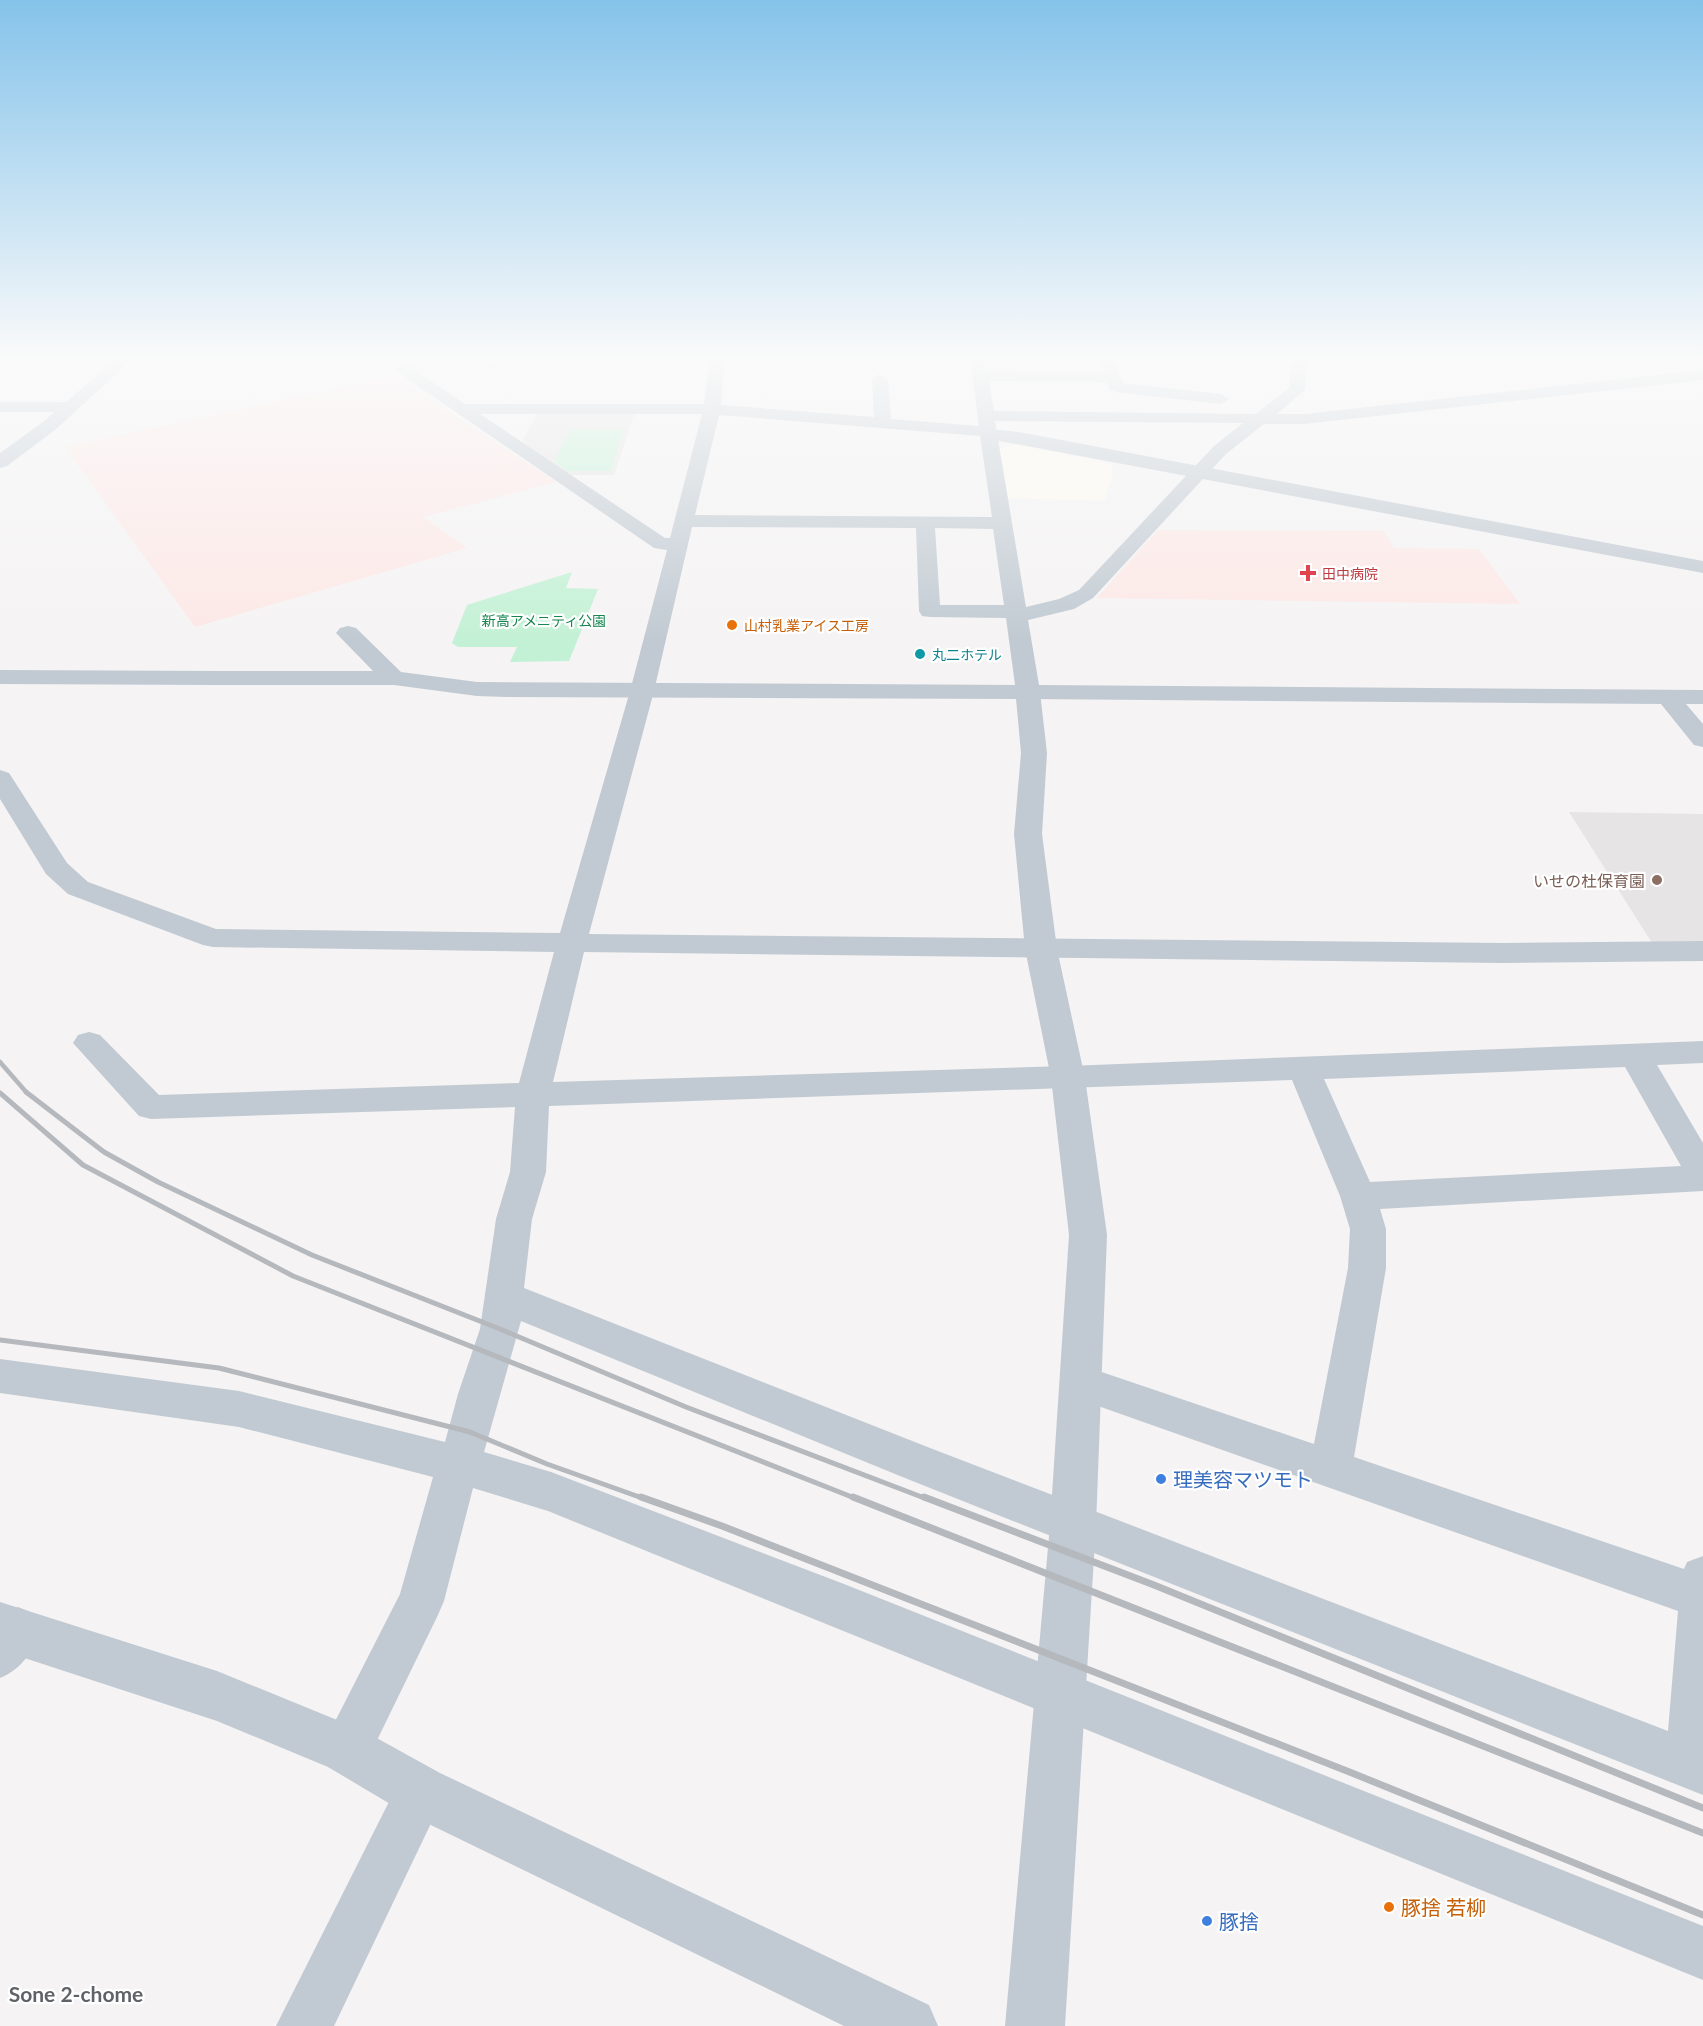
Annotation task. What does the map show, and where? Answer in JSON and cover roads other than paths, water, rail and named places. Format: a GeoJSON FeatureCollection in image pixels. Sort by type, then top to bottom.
{"type":"FeatureCollection","features":[{"type":"Feature","properties":{"kind":"main road"},"geometry":{"type":"LineString","coordinates":[[0,462],[13,452]]}},
{"type":"Feature","properties":{"kind":"street"},"geometry":{"type":"LineString","coordinates":[[524,452],[661,544],[677,544]]}},
{"type":"Feature","properties":{"kind":"street"},"geometry":{"type":"LineString","coordinates":[[346,1749],[421,1601],[458,1464],[500,1329],[514,1219],[528,1172],[533,1096],[552,1014],[642,691],[701,452]]}},
{"type":"Feature","properties":{"kind":"street"},"geometry":{"type":"LineString","coordinates":[[992,452],[1028,692],[1034,753],[1028,834],[1041,949],[1068,1078],[1088,1235],[1073,1525],[1035,2026]]}},
{"type":"Feature","properties":{"kind":"street"},"geometry":{"type":"LineString","coordinates":[[1094,452],[1703,567]]}},
{"type":"Feature","properties":{"kind":"street"},"geometry":{"type":"LineString","coordinates":[[925,523],[930,611],[1017,614],[1066,604],[1086,594],[1219,452]]}},
{"type":"Feature","properties":{"kind":"street"},"geometry":{"type":"LineString","coordinates":[[683,521],[1002,523]]}},
{"type":"Feature","properties":{"kind":"street"},"geometry":{"type":"LineString","coordinates":[[348,633],[394,678]]}},
{"type":"Feature","properties":{"kind":"street"},"geometry":{"type":"LineString","coordinates":[[0,678],[394,678],[477,689],[642,691],[1703,697]]}},
{"type":"Feature","properties":{"kind":"street"},"geometry":{"type":"LineString","coordinates":[[1668,697],[1703,740]]}},
{"type":"Feature","properties":{"kind":"street"},"geometry":{"type":"LineString","coordinates":[[0,778],[56,868],[78,888],[213,938],[1041,949],[1503,953],[1703,951]]}},
{"type":"Feature","properties":{"kind":"street"},"geometry":{"type":"LineString","coordinates":[[89,1043],[151,1107],[1068,1078],[1703,1052]]}},
{"type":"Feature","properties":{"kind":"street"},"geometry":{"type":"LineString","coordinates":[[1358,1196],[1703,1176],[1635,1055]]}},
{"type":"Feature","properties":{"kind":"street"},"geometry":{"type":"LineString","coordinates":[[1303,1068],[1358,1196],[1368,1229],[1367,1268],[1331,1469]]}},
{"type":"Feature","properties":{"kind":"street"},"geometry":{"type":"LineString","coordinates":[[504,1297],[1073,1525],[1696,1768],[1703,1578]]}},
{"type":"Feature","properties":{"kind":"street"},"geometry":{"type":"LineString","coordinates":[[0,1376],[239,1409],[458,1464],[561,1496],[1703,1953]]}},
{"type":"Feature","properties":{"kind":"street"},"geometry":{"type":"LineString","coordinates":[[1081,1383],[1702,1597]]}},
{"type":"Feature","properties":{"kind":"street"},"geometry":{"type":"LineString","coordinates":[[6,1636],[217,1696],[346,1749],[421,1792],[908,2026]]}},
{"type":"Feature","properties":{"kind":"street"},"geometry":{"type":"LineString","coordinates":[[304,2026],[421,1792]]}},
{"type":"Feature","properties":{"kind":"railway"},"geometry":{"type":"LineString","coordinates":[[0,1062],[26,1092]]}},
{"type":"Feature","properties":{"kind":"railway"},"geometry":{"type":"LineString","coordinates":[[26,1092],[104,1152],[158,1182],[312,1255],[500,1329],[686,1407],[927,1499]]}},
{"type":"Feature","properties":{"kind":"railway"},"geometry":{"type":"LineString","coordinates":[[0,1093],[83,1165],[293,1276],[857,1499]]}},
{"type":"Feature","properties":{"kind":"railway"},"geometry":{"type":"LineString","coordinates":[[0,1340],[219,1368],[470,1432],[547,1464],[645,1499]]}},
{"type":"Feature","properties":{"kind":"railway"},"geometry":{"type":"LineString","coordinates":[[641,1497],[722,1526],[1352,1773],[1703,1915]]}},
{"type":"Feature","properties":{"kind":"railway"},"geometry":{"type":"LineString","coordinates":[[853,1497],[1703,1833]]}},
{"type":"Feature","properties":{"kind":"railway"},"geometry":{"type":"LineString","coordinates":[[924,1497],[1154,1585],[1703,1808]]}},
{"type":"Feature","properties":{"kind":"place","name":"田中病院"},"geometry":{"type":"Point","coordinates":[1308,573]}},
{"type":"Feature","properties":{"kind":"place","name":"山村乳業アイス工房"},"geometry":{"type":"Point","coordinates":[732,625]}},
{"type":"Feature","properties":{"kind":"place","name":"丸二ホテル"},"geometry":{"type":"Point","coordinates":[920,654]}},
{"type":"Feature","properties":{"kind":"place","name":"いせの杜保育園"},"geometry":{"type":"Point","coordinates":[1657,880]}},
{"type":"Feature","properties":{"kind":"place","name":"理美容マツモト"},"geometry":{"type":"Point","coordinates":[1161,1479]}},
{"type":"Feature","properties":{"kind":"place","name":"豚捨 若柳"},"geometry":{"type":"Point","coordinates":[1389,1907]}},
{"type":"Feature","properties":{"kind":"place","name":"豚捨"},"geometry":{"type":"Point","coordinates":[1207,1921]}},
{"type":"Feature","properties":{"kind":"district","name":"Sone 2-chome"},"geometry":{"type":"Point","coordinates":[76,1993]}},
{"type":"Feature","properties":{"kind":"park label","name":"新高アメニティ公園"},"geometry":{"type":"Point","coordinates":[544,620]}}]}
